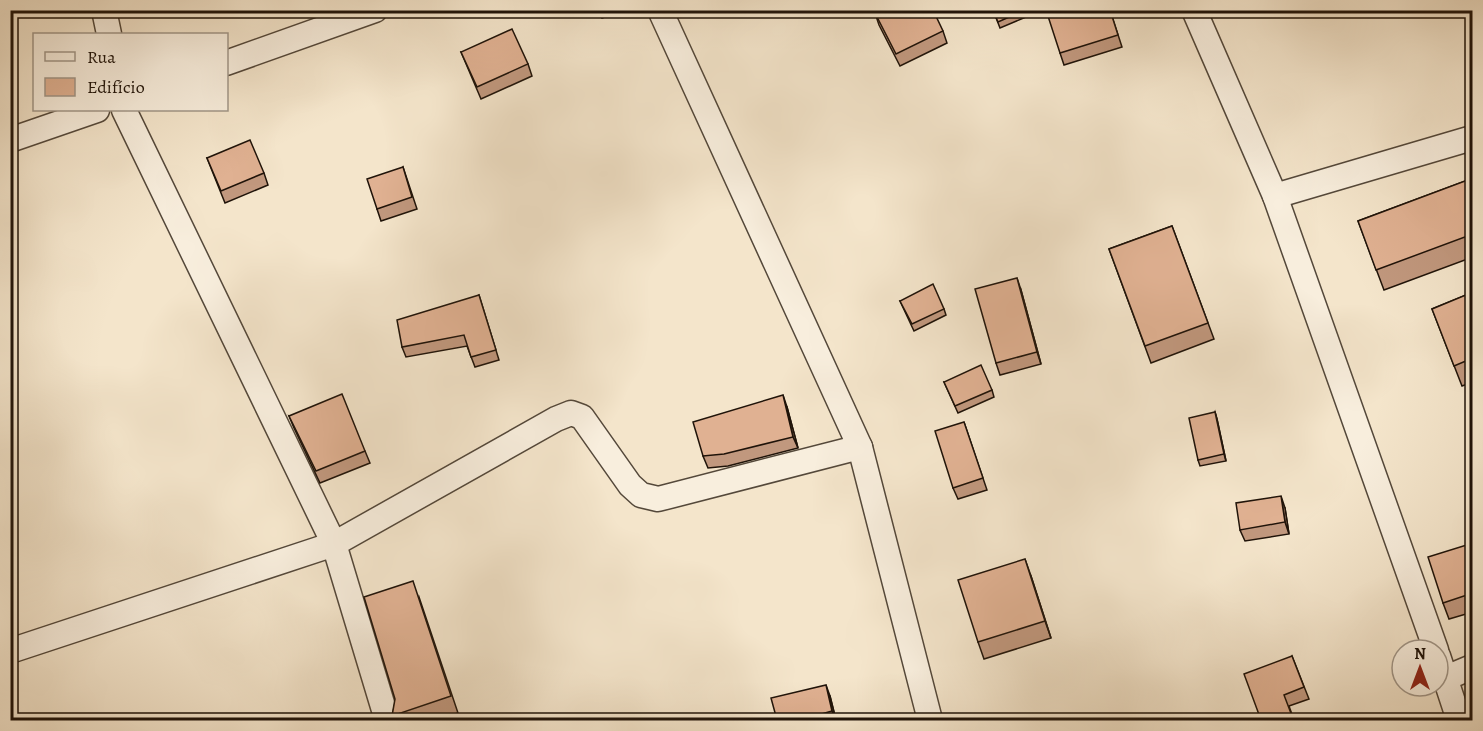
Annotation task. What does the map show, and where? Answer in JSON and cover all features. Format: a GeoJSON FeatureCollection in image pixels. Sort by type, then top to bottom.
{"type":"FeatureCollection","features":[{"type":"Feature","properties":{"kind":"street"},"geometry":{"type":"LineString","coordinates":[[104,10],[109,33]]}},
{"type":"Feature","properties":{"kind":"street"},"geometry":{"type":"LineString","coordinates":[[228,62],[375,10]]}},
{"type":"Feature","properties":{"kind":"street"},"geometry":{"type":"LineString","coordinates":[[660,10],[860,447],[930,720]]}},
{"type":"Feature","properties":{"kind":"street"},"geometry":{"type":"LineString","coordinates":[[1194,10],[1275,196],[1432,638]]}},
{"type":"Feature","properties":{"kind":"street"},"geometry":{"type":"LineString","coordinates":[[10,140],[94,111]]}},
{"type":"Feature","properties":{"kind":"street"},"geometry":{"type":"LineString","coordinates":[[124,111],[334,544],[387,720]]}},
{"type":"Feature","properties":{"kind":"street"},"geometry":{"type":"LineString","coordinates":[[1275,196],[1473,138]]}},
{"type":"Feature","properties":{"kind":"street"},"geometry":{"type":"LineString","coordinates":[[10,651],[334,544],[571,413],[582,417],[630,485],[641,495],[658,499],[860,447]]}},
{"type":"Feature","properties":{"kind":"street"},"geometry":{"type":"LineString","coordinates":[[1450,676],[1473,667]]}},
{"type":"Feature","properties":{"kind":"street"},"geometry":{"type":"LineString","coordinates":[[1450,691],[1459,720]]}},
{"type":"Feature","properties":{"kind":"building"},"geometry":{"type":"Polygon","coordinates":[[[880,10],[933,10],[943,31],[896,54],[875,13],[880,10]]]}},
{"type":"Feature","properties":{"kind":"building"},"geometry":{"type":"Polygon","coordinates":[[[993,10],[1025,10],[998,22],[993,10]]]}},
{"type":"Feature","properties":{"kind":"building"},"geometry":{"type":"Polygon","coordinates":[[[1046,10],[1110,10],[1118,35],[1060,53],[1046,10]]]}},
{"type":"Feature","properties":{"kind":"building"},"geometry":{"type":"Polygon","coordinates":[[[512,29],[528,64],[477,87],[461,52],[512,29]]]}},
{"type":"Feature","properties":{"kind":"building"},"geometry":{"type":"Polygon","coordinates":[[[250,140],[264,173],[221,191],[207,158],[250,140]]]}},
{"type":"Feature","properties":{"kind":"building"},"geometry":{"type":"Polygon","coordinates":[[[403,167],[412,197],[377,209],[367,179],[403,167]]]}},
{"type":"Feature","properties":{"kind":"building"},"geometry":{"type":"Polygon","coordinates":[[[1473,178],[1473,234],[1376,270],[1358,221],[1473,178]]]}},
{"type":"Feature","properties":{"kind":"building"},"geometry":{"type":"Polygon","coordinates":[[[1172,226],[1208,323],[1145,346],[1109,249],[1172,226]]]}},
{"type":"Feature","properties":{"kind":"building"},"geometry":{"type":"Polygon","coordinates":[[[1017,278],[1037,352],[996,363],[975,289],[1017,278]]]}},
{"type":"Feature","properties":{"kind":"building"},"geometry":{"type":"Polygon","coordinates":[[[933,284],[944,309],[912,324],[900,301],[933,284]]]}},
{"type":"Feature","properties":{"kind":"building"},"geometry":{"type":"Polygon","coordinates":[[[1473,292],[1473,358],[1454,366],[1432,309],[1473,292]]]}},
{"type":"Feature","properties":{"kind":"building"},"geometry":{"type":"Polygon","coordinates":[[[479,295],[496,350],[471,357],[464,335],[402,347],[397,320],[479,295]]]}},
{"type":"Feature","properties":{"kind":"building"},"geometry":{"type":"Polygon","coordinates":[[[981,365],[992,390],[955,406],[944,382],[981,365]]]}},
{"type":"Feature","properties":{"kind":"building"},"geometry":{"type":"Polygon","coordinates":[[[342,394],[365,451],[316,471],[289,416],[342,394]]]}},
{"type":"Feature","properties":{"kind":"building"},"geometry":{"type":"Polygon","coordinates":[[[783,395],[793,437],[724,454],[703,456],[693,422],[783,395]]]}},
{"type":"Feature","properties":{"kind":"building"},"geometry":{"type":"Polygon","coordinates":[[[1215,412],[1224,454],[1198,460],[1189,418],[1215,412]]]}},
{"type":"Feature","properties":{"kind":"building"},"geometry":{"type":"Polygon","coordinates":[[[964,422],[983,478],[953,488],[935,431],[964,422]]]}},
{"type":"Feature","properties":{"kind":"building"},"geometry":{"type":"Polygon","coordinates":[[[1281,496],[1285,522],[1240,530],[1236,503],[1281,496]]]}},
{"type":"Feature","properties":{"kind":"building"},"geometry":{"type":"Polygon","coordinates":[[[1473,543],[1473,593],[1443,603],[1428,557],[1473,543]]]}},
{"type":"Feature","properties":{"kind":"building"},"geometry":{"type":"Polygon","coordinates":[[[1025,559],[1045,621],[978,642],[958,580],[1025,559]]]}},
{"type":"Feature","properties":{"kind":"building"},"geometry":{"type":"Polygon","coordinates":[[[413,581],[451,696],[392,716],[395,699],[364,597],[413,581]]]}},
{"type":"Feature","properties":{"kind":"building"},"geometry":{"type":"Polygon","coordinates":[[[1292,656],[1304,687],[1284,695],[1292,716],[1280,720],[1261,720],[1244,674],[1292,656]]]}},
{"type":"Feature","properties":{"kind":"building"},"geometry":{"type":"Polygon","coordinates":[[[826,685],[832,711],[811,717],[812,720],[777,720],[771,698],[826,685]]]}}]}
